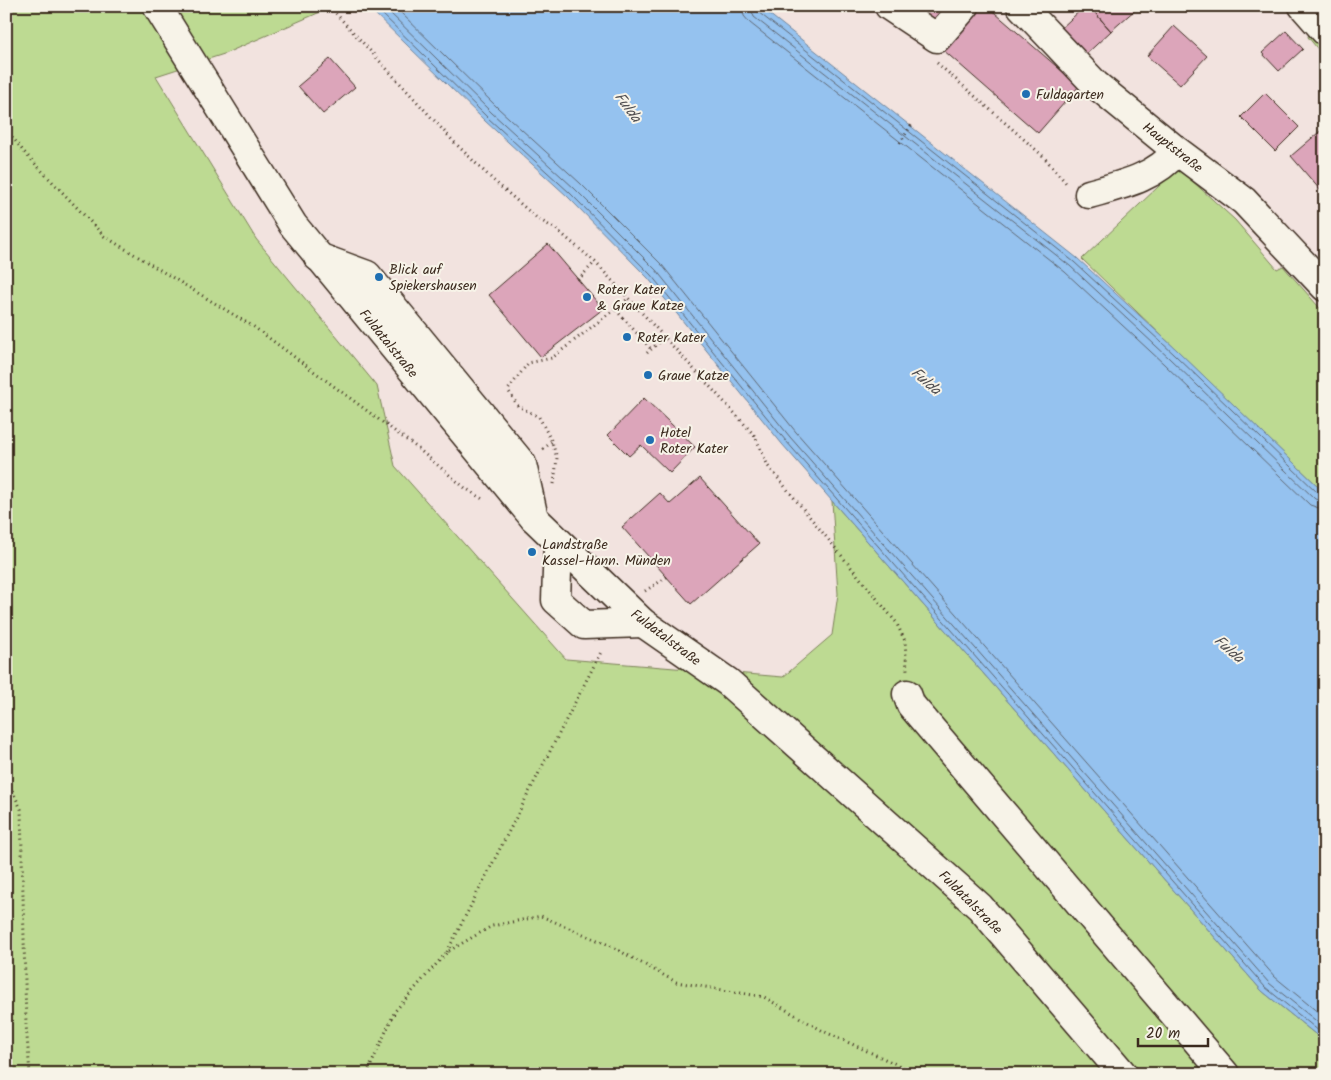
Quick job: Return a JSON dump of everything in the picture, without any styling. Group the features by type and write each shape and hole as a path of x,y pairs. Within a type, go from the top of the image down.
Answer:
{"main road":[{"name":"Fuldatalstraße","path":"157,6 293,224 318,257 534,518 643,623 728,682 980,907 1123,1074"},
{"path":"889,6 937,38 965,6"},
{"name":"Hauptstraße","path":"1021,6 1096,84 1177,151 1244,202 1325,287"},
{"path":"1303,7 1325,31"},
{"path":"1088,194 1135,180 1166,164 1177,151"},
{"path":"558,543 556,600 584,625 643,623"},
{"path":"907,694 911,705 1225,1074"}],"path":[{"path":"329,6 454,142 486,174 538,219 556,229 595,262 755,436 768,466 896,622 905,640 907,694"},
{"path":"936,62 1043,156 1075,194 1088,194"},
{"path":"900,143 912,124"},
{"path":"6,129 24,152 104,236 254,327 416,447 465,488 490,503"},
{"path":"578,280 595,262"},
{"path":"552,442 539,418 518,406 508,390 528,363 552,358 629,298"},
{"path":"616,310 652,349"},
{"path":"647,353 665,337"},
{"path":"649,589 667,577"},
{"path":"367,1074 395,1011 447,952 602,649 584,625"},
{"path":"6,777 21,808 26,1024 30,1074"},
{"path":"447,952 492,926 540,916 609,945 676,982 764,997 823,1031 918,1074"}],"green space":[{"path":"6,6 334,6 224,54 156,76 256,239 377,386 395,466 566,659 783,677 832,635 838,594 832,501 1262,991 1325,1042 1325,1074 6,1074"},
{"path":"1315,6 1325,6 1325,58 1308,37"},
{"path":"1178,168 1235,220 1277,269 1283,266 1325,314 1325,493 1082,259"}],"water":[{"name":"Fulda","path":"367,6 759,6 1077,258 1177,350 1325,493 1325,1042 1262,991 782,444 648,278 567,196 485,121"}],"building":[{"path":"915,6 950,6 934,23"},
{"path":"979,6 987,6 1079,86 1038,133 942,49"},
{"path":"1085,6 1089,6 1111,31 1081,59 1057,32"},
{"path":"1089,6 1136,6 1137,8 1111,31"},
{"path":"1174,26 1207,56 1180,85 1147,56"},
{"path":"1286,31 1303,49 1279,71 1262,53"},
{"path":"330,59 355,87 323,114 298,86"},
{"path":"1265,93 1299,127 1275,151 1241,117"},
{"path":"1325,127 1325,188 1321,191 1291,156"},
{"path":"548,244 603,309 541,357 489,295"},
{"name":"Hotel Roter Kater","path":"644,398 695,447 670,473 641,445 629,456 608,435"},
{"path":"700,478 759,544 691,604 622,527 660,493 670,504"}],"place":[{"name":"Fuldagarten","path":"1026,94"},
{"name":"Blick auf Spiekershausen","path":"379,277"},
{"name":"Roter Kater & Graue Katze","path":"587,297"},
{"name":"Roter Kater","path":"627,337"},
{"name":"Graue Katze","path":"648,375"},
{"name":"Hotel Roter Kater","path":"650,440"},
{"name":"Landstraße Kassel-Hann. Münden","path":"532,552"}]}
